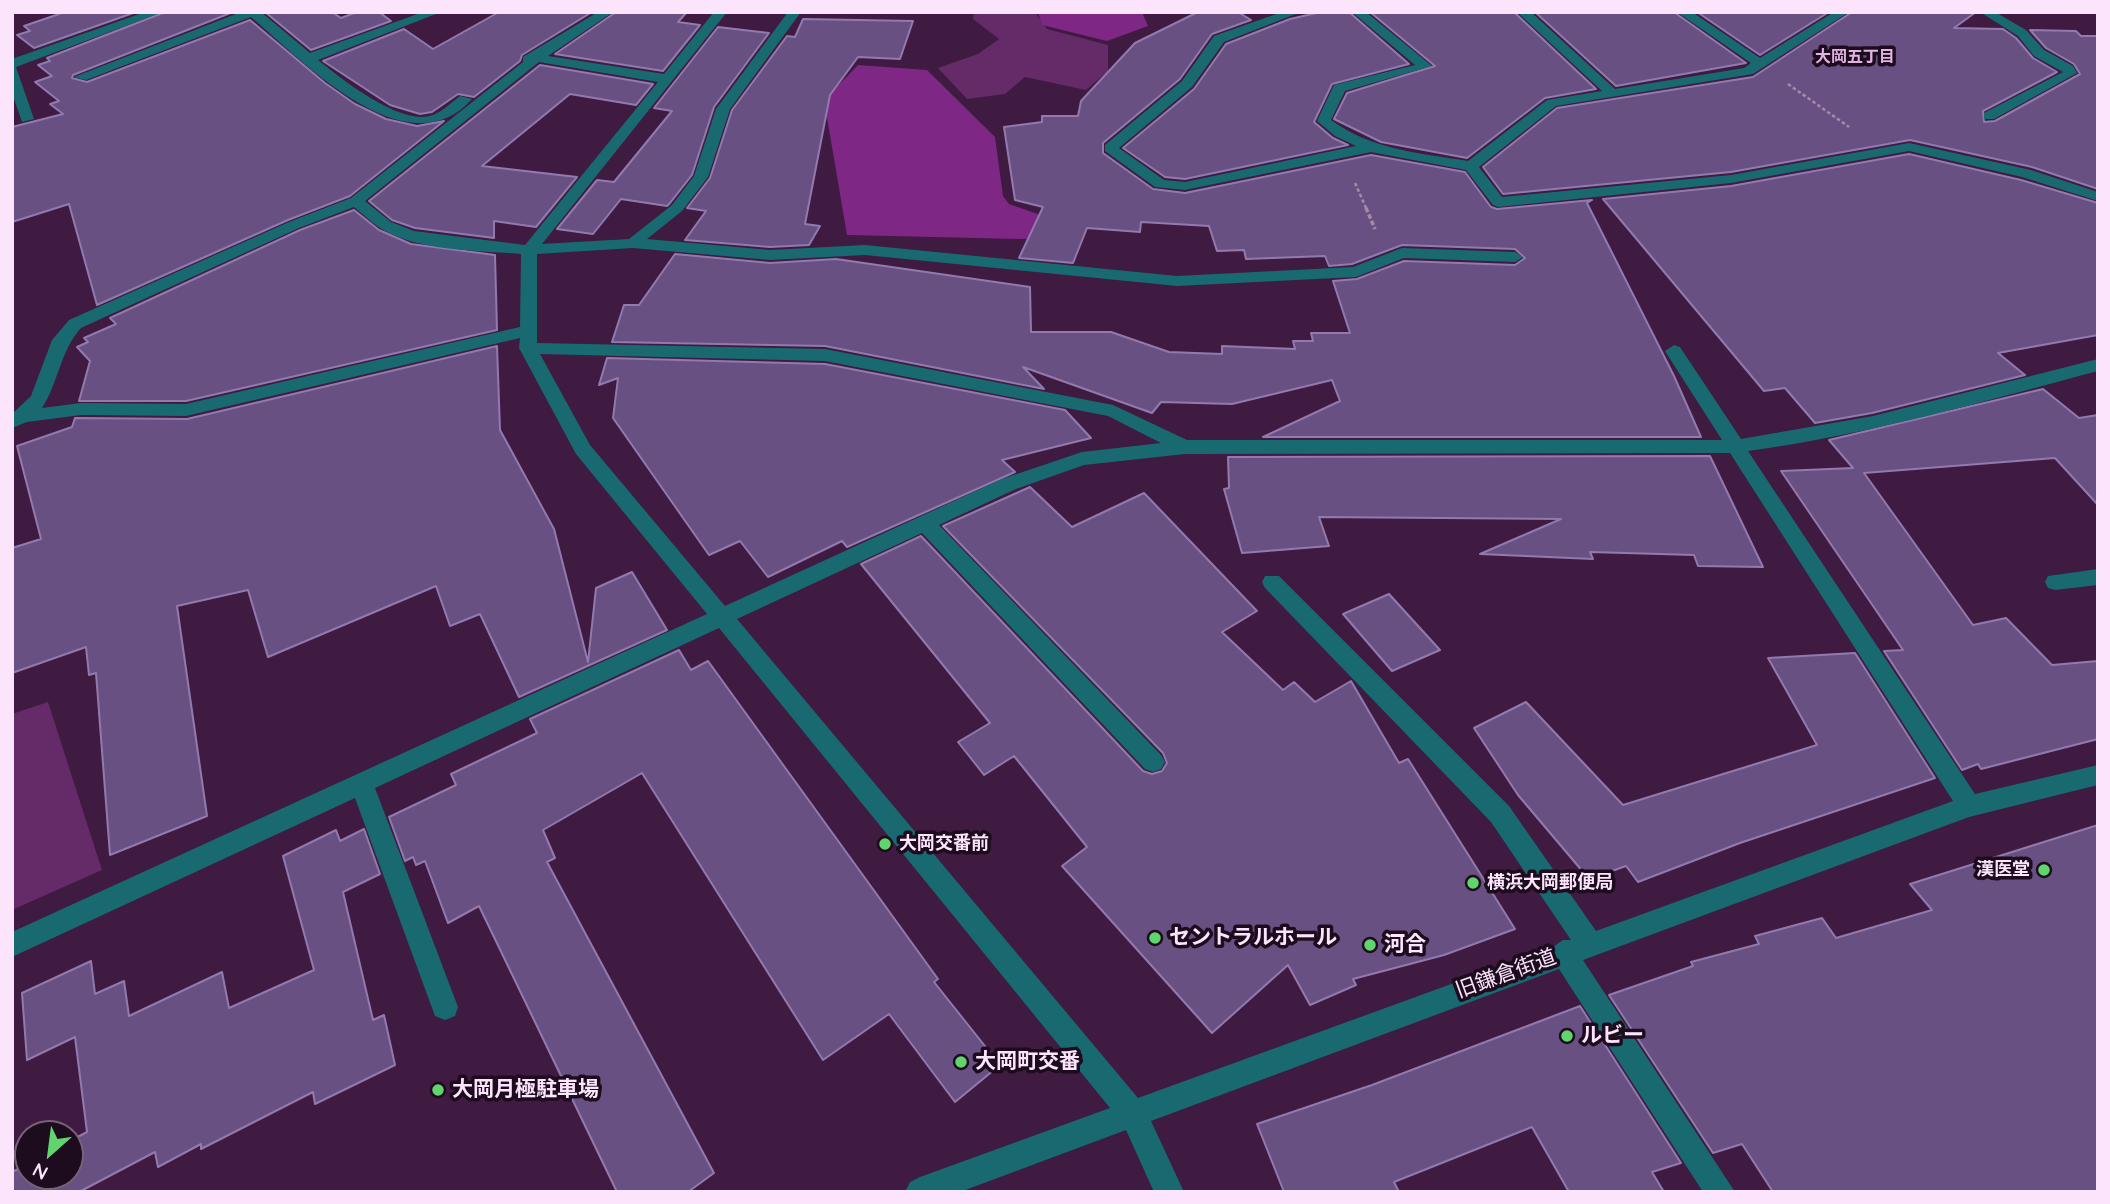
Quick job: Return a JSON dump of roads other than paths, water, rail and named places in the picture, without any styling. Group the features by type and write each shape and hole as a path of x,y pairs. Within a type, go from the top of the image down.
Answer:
{"street":[{"path":"12,64 157,12"},
{"path":"81,77 253,12 351,93 412,120 434,120 519,62 536,58 667,79"},
{"path":"310,58 435,12"},
{"path":"20,419 45,387 62,339 75,324 294,225 356,201 536,58 607,12"},
{"path":"722,12 529,250 528,339 583,449 1132,1112 1169,1192"},
{"path":"633,243 677,208 701,177 723,109 795,12"},
{"path":"1295,12 1219,39 1187,84 1110,148 1160,184 1185,186 1369,148"},
{"path":"1358,12 1425,66 1339,88 1324,121 1339,133 1369,148 1471,166 1498,202 1731,179 1909,147 2026,173 2098,197"},
{"path":"1523,12 1611,92"},
{"path":"1683,12 1759,63"},
{"path":"1471,166 1552,103 1748,71 1843,12"},
{"path":"1986,12 2022,33 2039,53 2068,69 2070,73 1989,116"},
{"path":"12,70 27,119"},
{"path":"356,201 386,225 410,235 529,250 633,243 770,255 865,250 1124,278 1177,281 1356,272 1402,253 1514,257"},
{"path":"20,419 81,409 186,410 528,339 825,355 1113,411 1185,447"},
{"path":"1674,351 1969,806"},
{"path":"12,945 1009,484 1082,459 1185,447 1736,446 1793,439 1973,398 2098,365"},
{"path":"925,523 1153,762"},
{"path":"2055,582 2098,577"},
{"path":"1272,582 1500,814 1576,949 1720,1192"},
{"name":"旧鎌倉街道","path":"920,1192 1969,806 2098,775"},
{"path":"362,785 445,1007"}],"place":[{"name":"大岡交番前","path":"885,844"},
{"name":"漢医堂","path":"2044,870"},
{"name":"横浜大岡郵便局","path":"1473,883"},
{"name":"セントラルホール","path":"1155,938"},
{"name":"河合","path":"1370,945"},
{"name":"ルビー","path":"1567,1036"},
{"name":"大岡町交番","path":"961,1062"},
{"name":"大岡月極駐車場","path":"438,1090"}],"district":[{"name":"大岡五丁目","path":"1855,57"}]}
